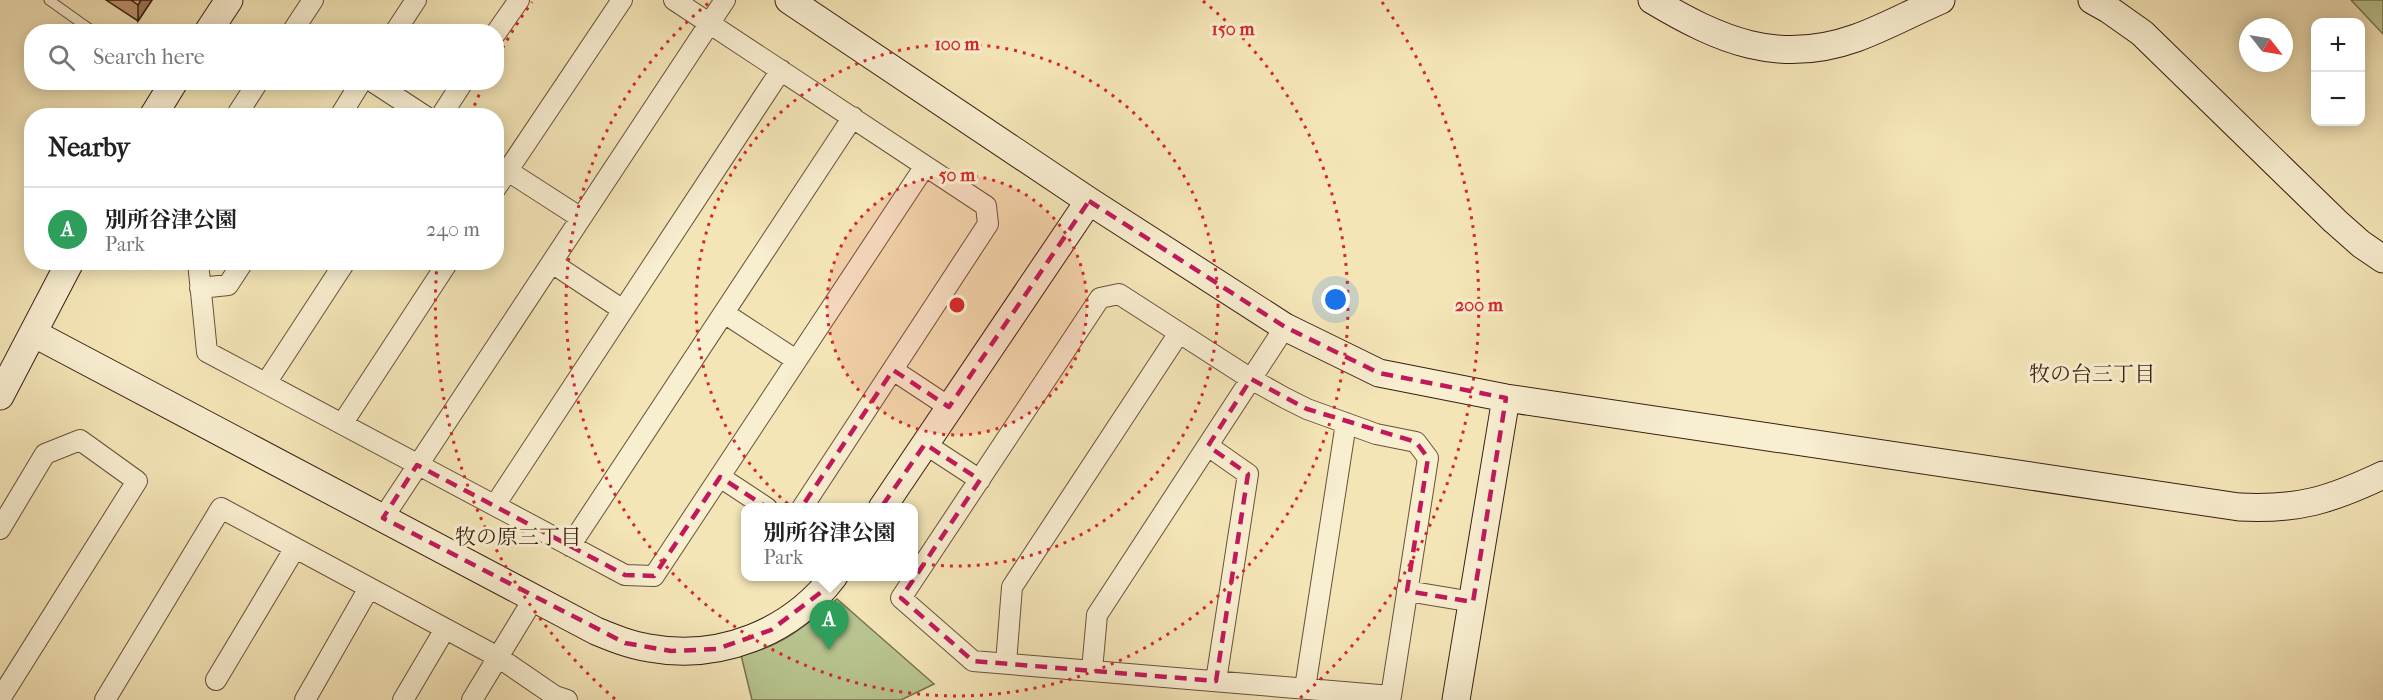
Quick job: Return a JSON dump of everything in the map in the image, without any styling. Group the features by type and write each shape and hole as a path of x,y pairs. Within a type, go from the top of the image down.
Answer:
{"street":[{"path":"213,24 229,0"},
{"path":"297,24 313,0"},
{"path":"400,24 416,0"},
{"path":"502,24 519,0"},
{"path":"504,177 621,0"},
{"path":"674,0 986,206 988,224 805,503"},
{"path":"383,518 725,0"},
{"path":"789,0 1089,201 1285,327 1379,373 1506,398 2239,507 2266,508 2327,500 2383,475"},
{"path":"1652,0 1712,33 1740,44 1793,50 1856,38 1941,0"},
{"path":"2092,0 2142,33 2334,221 2383,259"},
{"path":"495,505 781,70"},
{"path":"158,108 168,90"},
{"path":"241,108 253,90"},
{"path":"345,108 357,90"},
{"path":"385,90 413,108"},
{"path":"446,108 459,90"},
{"path":"570,546 853,117"},
{"path":"199,270 207,352 625,574 654,576 925,166"},
{"path":"508,171 581,218"},
{"path":"885,503 1089,201"},
{"path":"552,263 623,310"},
{"path":"0,396 66,270"},
{"path":"200,288 228,285 238,270"},
{"path":"266,383 340,270"},
{"path":"342,424 443,270"},
{"path":"912,581 901,598 973,661 1391,696 1428,458 1416,442 1377,434 1307,409 1251,379 1119,294 1100,298 918,573"},
{"path":"724,313 796,360"},
{"path":"1092,670 1096,615 1285,327"},
{"path":"33,333 596,631 625,643 671,651 693,651 741,643 771,630 799,612 824,590 830,581"},
{"path":"1006,663 1012,587 1179,333"},
{"path":"892,370 949,407"},
{"path":"1456,700 1506,398"},
{"path":"1305,688 1346,423"},
{"path":"0,529 45,454 80,440 137,481 0,699"},
{"path":"925,444 980,480"},
{"path":"1208,446 1248,474 1216,681"},
{"path":"720,477 761,503"},
{"path":"105,700 221,508 498,657 544,695 567,700"},
{"path":"216,680 295,548"},
{"path":"305,700 369,588"},
{"path":"1407,591 1473,602"},
{"path":"472,700 534,598"},
{"path":"404,700 445,629"}],"lane":[{"path":"50,0 83,24"}],"highlighted area":[{"path":"1089,201 1285,327 1379,373 1506,398 1473,602 1407,591 1428,458 1416,442 1307,409 1251,379 1208,446 1248,474 1216,681 973,661 901,598 980,480 925,444 824,590 771,630 717,649 671,651 625,643 383,518 417,465 625,575 654,576 720,477 791,523 893,370 949,407"}],"green space":[{"path":"2351,0 2383,0 2383,34"},
{"path":"837,599 934,684 901,700 752,700 741,655 768,647 793,634"}],"building":[{"path":"131,0 141,0 138,5"}],"place":[{"name":"別所谷津公園","path":"829,650"}],"district":[{"name":"牧の台三丁目","path":"2092,374"},
{"name":"牧の原三丁目","path":"518,537"}]}
